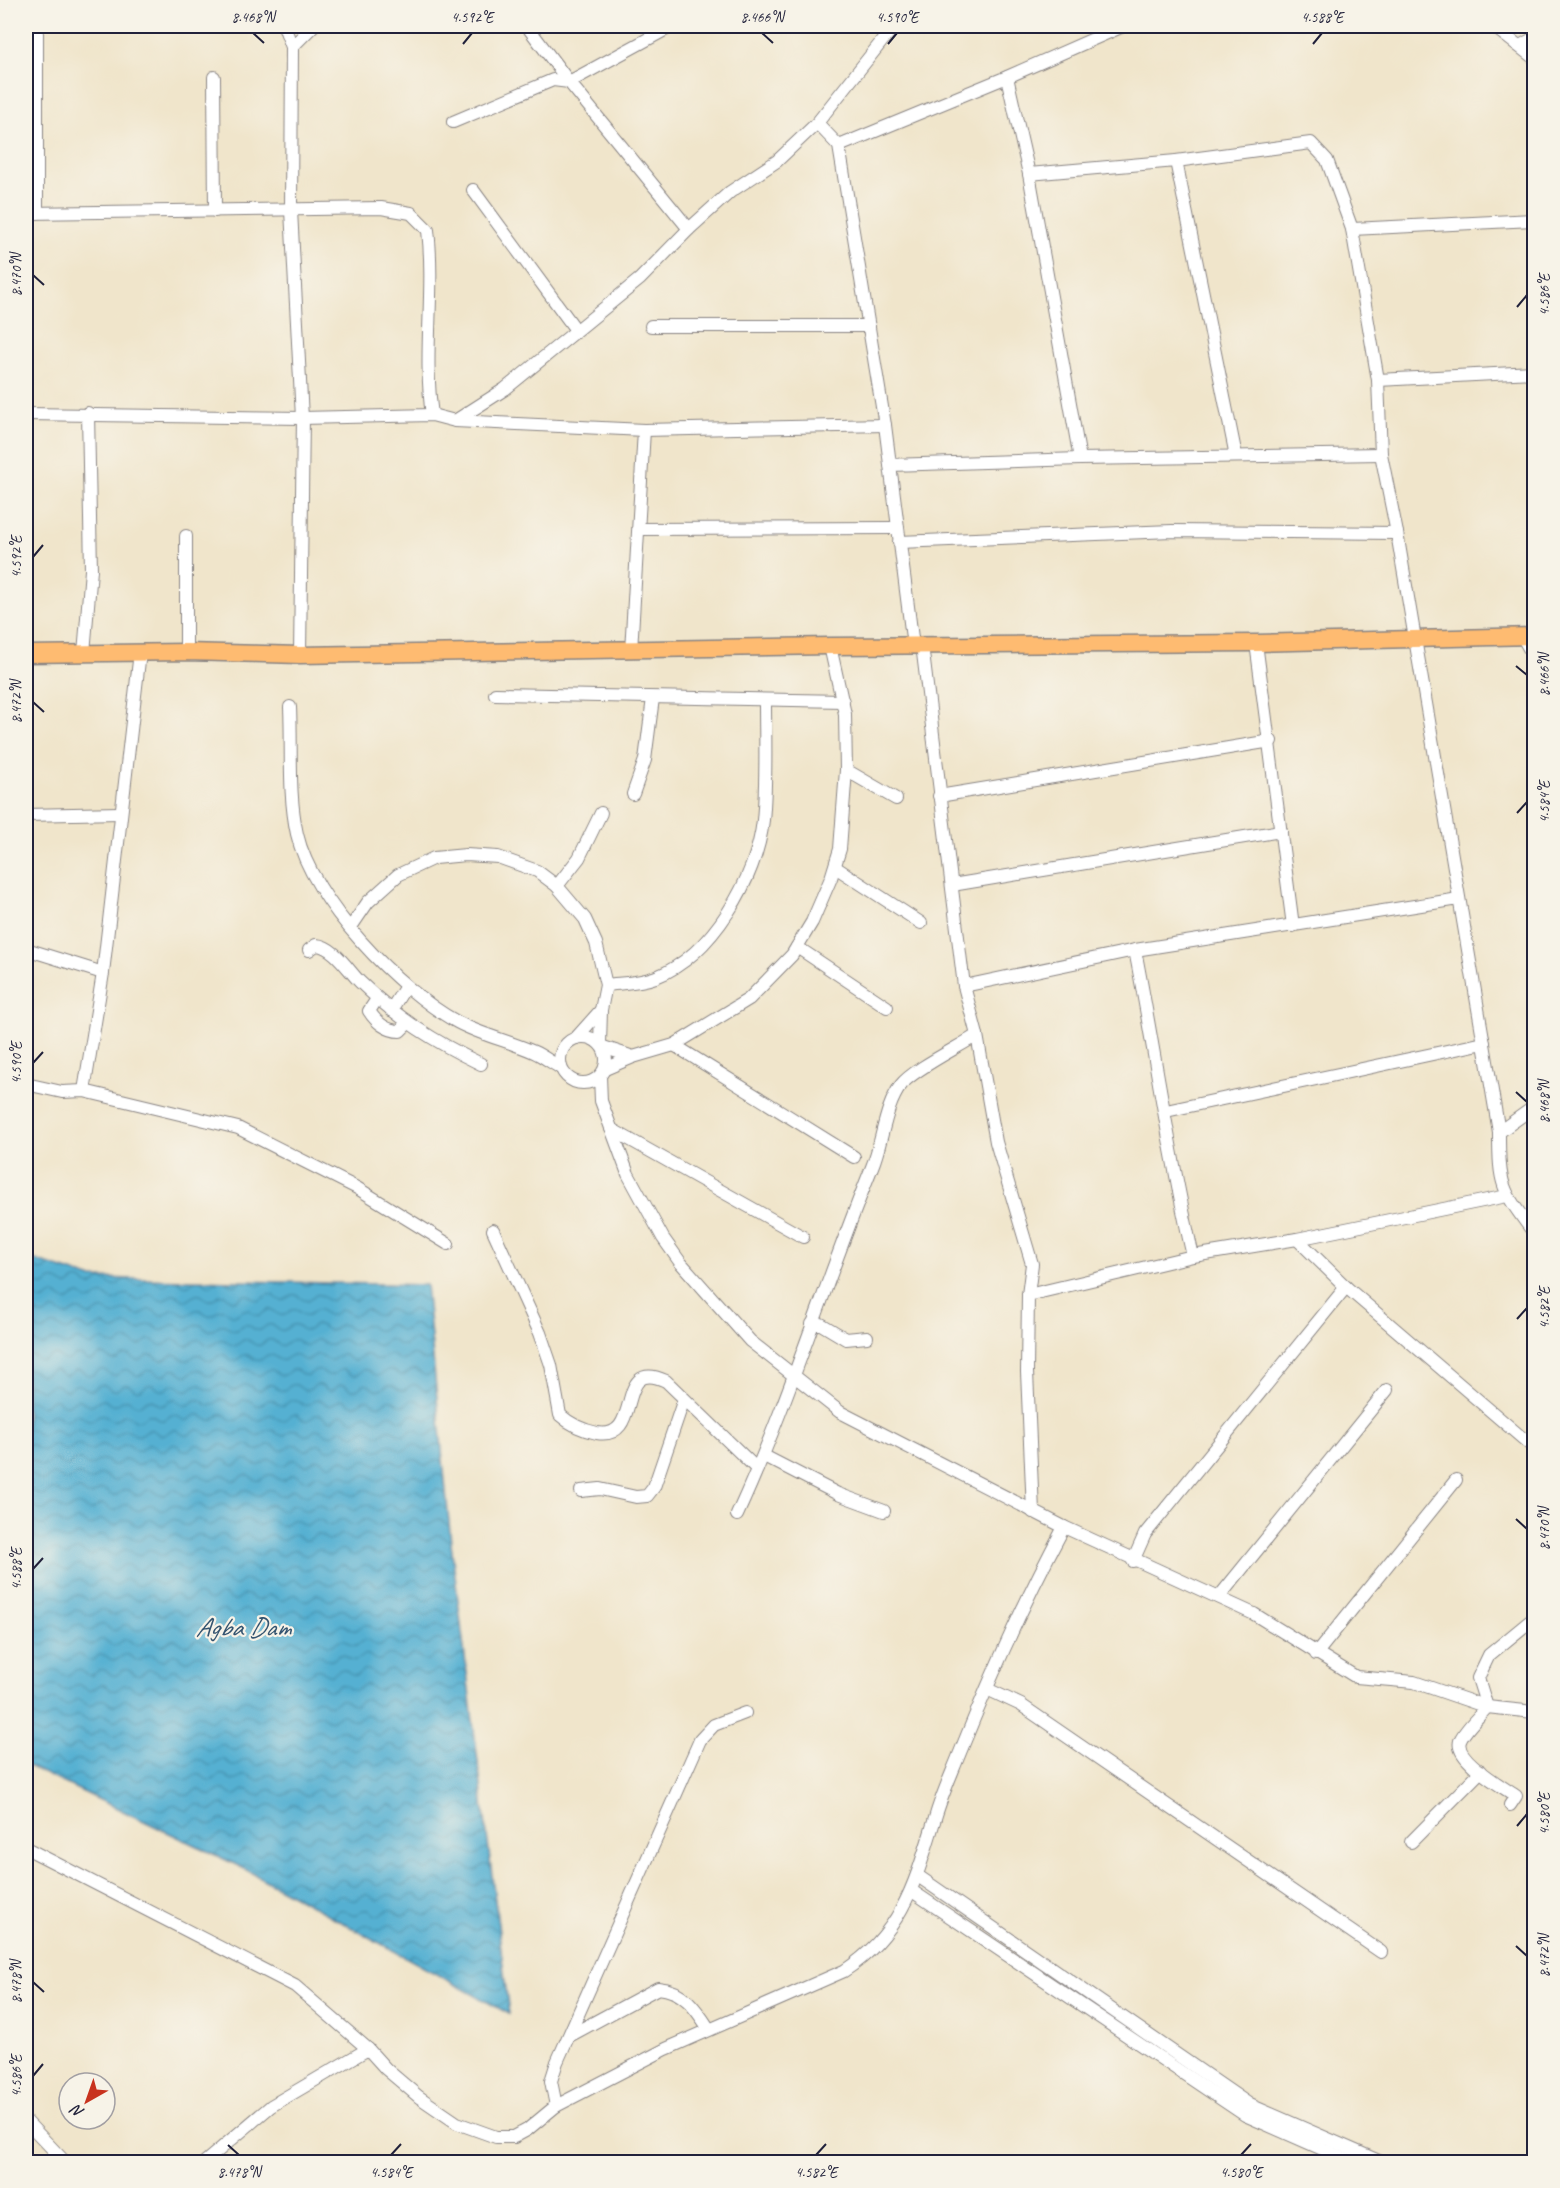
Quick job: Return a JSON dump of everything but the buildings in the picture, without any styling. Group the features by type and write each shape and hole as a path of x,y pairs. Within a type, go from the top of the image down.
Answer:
{"main road":[{"path":"26,654 186,652 300,655 830,646 1256,643 1528,636"}],"street":[{"path":"37,26 31,213 381,208 411,213 429,230 428,389 432,415"},
{"path":"284,26 292,47 291,210 302,418 300,655"},
{"path":"292,47 313,26"},
{"path":"527,26 568,82 689,229"},
{"path":"453,122 553,80 568,82 672,26"},
{"path":"455,421 504,388 640,279 689,229 730,192 777,161 817,123 894,26"},
{"path":"839,146 1007,77 1123,26"},
{"path":"1492,26 1534,58"},
{"path":"1520,46 1534,38"},
{"path":"214,77 215,211"},
{"path":"1007,77 1029,174 1080,459"},
{"path":"817,123 839,146 885,425 899,542 918,646 964,986 977,1035 996,1142 1032,1264 1028,1295 1033,1512"},
{"path":"1029,174 1176,161 1311,143 1327,160 1353,229 1378,380 1381,454 1397,533 1499,1132 1499,1173 1506,1196 1534,1233"},
{"path":"1176,161 1236,456"},
{"path":"473,190 576,330"},
{"path":"1353,229 1534,220"},
{"path":"651,326 869,326"},
{"path":"1378,380 1534,372"},
{"path":"26,414 88,413 302,418 432,415 455,421 644,430 885,425"},
{"path":"84,653 91,570 88,413"},
{"path":"631,651 644,430"},
{"path":"890,465 1381,454"},
{"path":"639,529 897,528"},
{"path":"899,542 1172,531 1397,533"},
{"path":"186,536 186,652"},
{"path":"1528,636 1534,657"},
{"path":"1256,643 1271,741 1293,926"},
{"path":"583,1083 633,1057 674,1046 749,999 797,947 812,922 840,849 846,770 843,701 830,646"},
{"path":"84,1091 103,973 140,652"},
{"path":"495,694 843,701"},
{"path":"633,794 645,760 653,698"},
{"path":"606,985 658,976 695,952 720,925 745,880 758,849 763,820 765,700"},
{"path":"290,707 297,835 318,882 371,955 406,986 457,1022 512,1046 534,1052 561,1068 568,1077 583,1083 601,1101"},
{"path":"939,796 1271,741"},
{"path":"846,770 896,799"},
{"path":"26,815 120,813"},
{"path":"557,886 579,858 601,813"},
{"path":"952,885 1281,831"},
{"path":"351,927 368,902 398,875 434,858 466,855 498,857 537,871 557,886 585,919 596,943 606,985 601,1010 602,1046 607,1058 603,1073 601,1101 628,1174 663,1238 680,1262 750,1341 840,1412 1133,1561 1254,1614 1316,1654 1359,1678 1414,1682 1487,1707 1534,1712"},
{"path":"835,867 921,923"},
{"path":"964,986 1135,950 1459,899"},
{"path":"309,950 316,945 329,949 377,999 407,1024 431,1040 482,1064"},
{"path":"797,947 887,1007"},
{"path":"26,950 103,973"},
{"path":"1135,950 1166,1111 1174,1177 1193,1256"},
{"path":"391,1010 406,986"},
{"path":"377,999 369,1011 376,1020 395,1031 400,1031 407,1024"},
{"path":"534,1052 564,1047 576,1038 601,1010"},
{"path":"737,1515 764,1455 792,1376 879,1152 897,1092 905,1080 977,1035"},
{"path":"576,1038 586,1037 602,1046 633,1057"},
{"path":"1166,1111 1484,1043"},
{"path":"674,1046 854,1157"},
{"path":"561,1068 560,1057 564,1047"},
{"path":"26,1084 62,1092 84,1091 238,1128 357,1188 448,1244"},
{"path":"1499,1132 1534,1107"},
{"path":"611,1130 804,1237"},
{"path":"1028,1295 1193,1256 1298,1239 1506,1196"},
{"path":"493,1230 514,1272 552,1365 560,1415 578,1428 609,1434 616,1432 622,1424 638,1380 645,1375 653,1374 666,1381 757,1469"},
{"path":"1298,1239 1346,1287 1534,1448"},
{"path":"1133,1561 1145,1534 1346,1287"},
{"path":"812,1324 821,1324 846,1339 867,1337"},
{"path":"1219,1597 1387,1390"},
{"path":"581,1491 600,1489 636,1497 647,1496 654,1487 684,1399"},
{"path":"764,1455 838,1494 884,1511"},
{"path":"1316,1654 1456,1480"},
{"path":"26,1848 277,1975 295,1986 419,2097 457,2123 496,2137 514,2137 527,2130 555,2106 709,2029 844,1971 865,1957 894,1924 912,1891 936,1812 987,1689 1064,1527"},
{"path":"1487,1707 1478,1678 1489,1655 1534,1618"},
{"path":"987,1689 1021,1705 1382,1952"},
{"path":"1487,1707 1460,1741 1459,1750 1480,1772 1516,1796 1510,1805"},
{"path":"555,2106 551,2081 700,1740 714,1725 745,1713"},
{"path":"1412,1842 1480,1772"},
{"path":"918,1876 1250,2104 1381,2163"},
{"path":"912,1891 1245,2115 1353,2163"},
{"path":"571,2035 658,1988 671,1989 684,1997 695,2007 709,2029"},
{"path":"205,2163 271,2106 368,2049"},
{"path":"26,2121 65,2163"}],"water":[{"name":"Agba Dam","path":"26,1257 90,1278 426,1285 451,1543 509,2014 243,1868 26,1765"}]}
